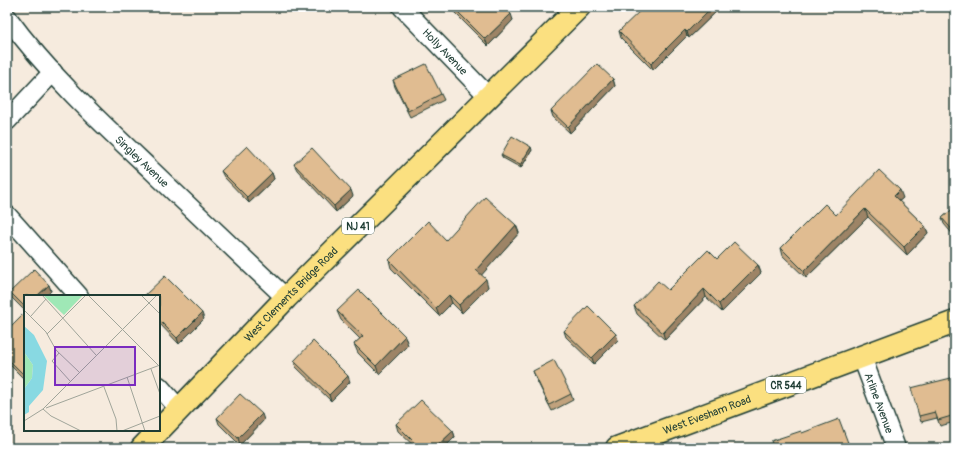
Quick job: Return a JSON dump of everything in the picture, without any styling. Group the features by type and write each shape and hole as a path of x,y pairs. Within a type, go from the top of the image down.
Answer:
{"main road":[{"name":"West Clements Bridge Road","path":"160,429 286,298 579,7"},
{"name":"West Evesham Road","path":"617,448 955,322"},
{"name":"West Clements Bridge Road","path":"142,448 158,431"}],"street":[{"name":"Holly Avenue","path":"402,7 488,96"},
{"name":"Singley Avenue","path":"7,18 19,34 53,72 110,132 286,298"},
{"path":"7,121 53,72"},
{"path":"7,216 78,295"},
{"name":"Arline Avenue","path":"862,357 896,448"},
{"path":"160,387 179,409"}],"building":[{"path":"453,7 504,7 511,14 485,39"},
{"path":"644,7 712,7 687,32 685,30 651,64 619,31"},
{"path":"426,64 441,94 408,111 393,80"},
{"path":"597,64 613,79 568,127 551,111"},
{"path":"512,136 531,147 520,165 501,155"},
{"path":"247,146 272,173 247,197 221,171"},
{"path":"312,148 351,190 334,206 294,164"},
{"path":"879,170 900,190 894,196 925,226 904,247 865,209 804,271 781,248 825,204 836,215"},
{"path":"485,197 516,225 476,270 486,279 459,305 449,295 436,308 389,260 428,221 446,240"},
{"path":"955,207 955,233 942,218"},
{"path":"734,242 758,265 719,304 704,289 663,333 634,306 658,281 668,290 708,250 717,259"},
{"path":"34,269 49,285 38,295 24,295 24,306 10,292"},
{"path":"165,276 202,313 177,338 160,321 160,295 145,295"},
{"path":"359,290 405,336 376,366 354,344 363,336 337,311"},
{"path":"588,306 616,334 592,358 564,331"},
{"path":"22,315 24,316 24,375 7,358 7,330"},
{"path":"313,341 348,376 329,395 294,361"},
{"path":"554,360 571,394 549,405 533,371"},
{"path":"955,377 955,415 938,420 935,412 919,416 911,388"},
{"path":"240,394 262,414 238,438 217,418"},
{"path":"421,400 453,431 435,448 420,448 396,424"},
{"path":"839,419 850,448 757,448 772,443 771,441 801,431 802,433"}]}
